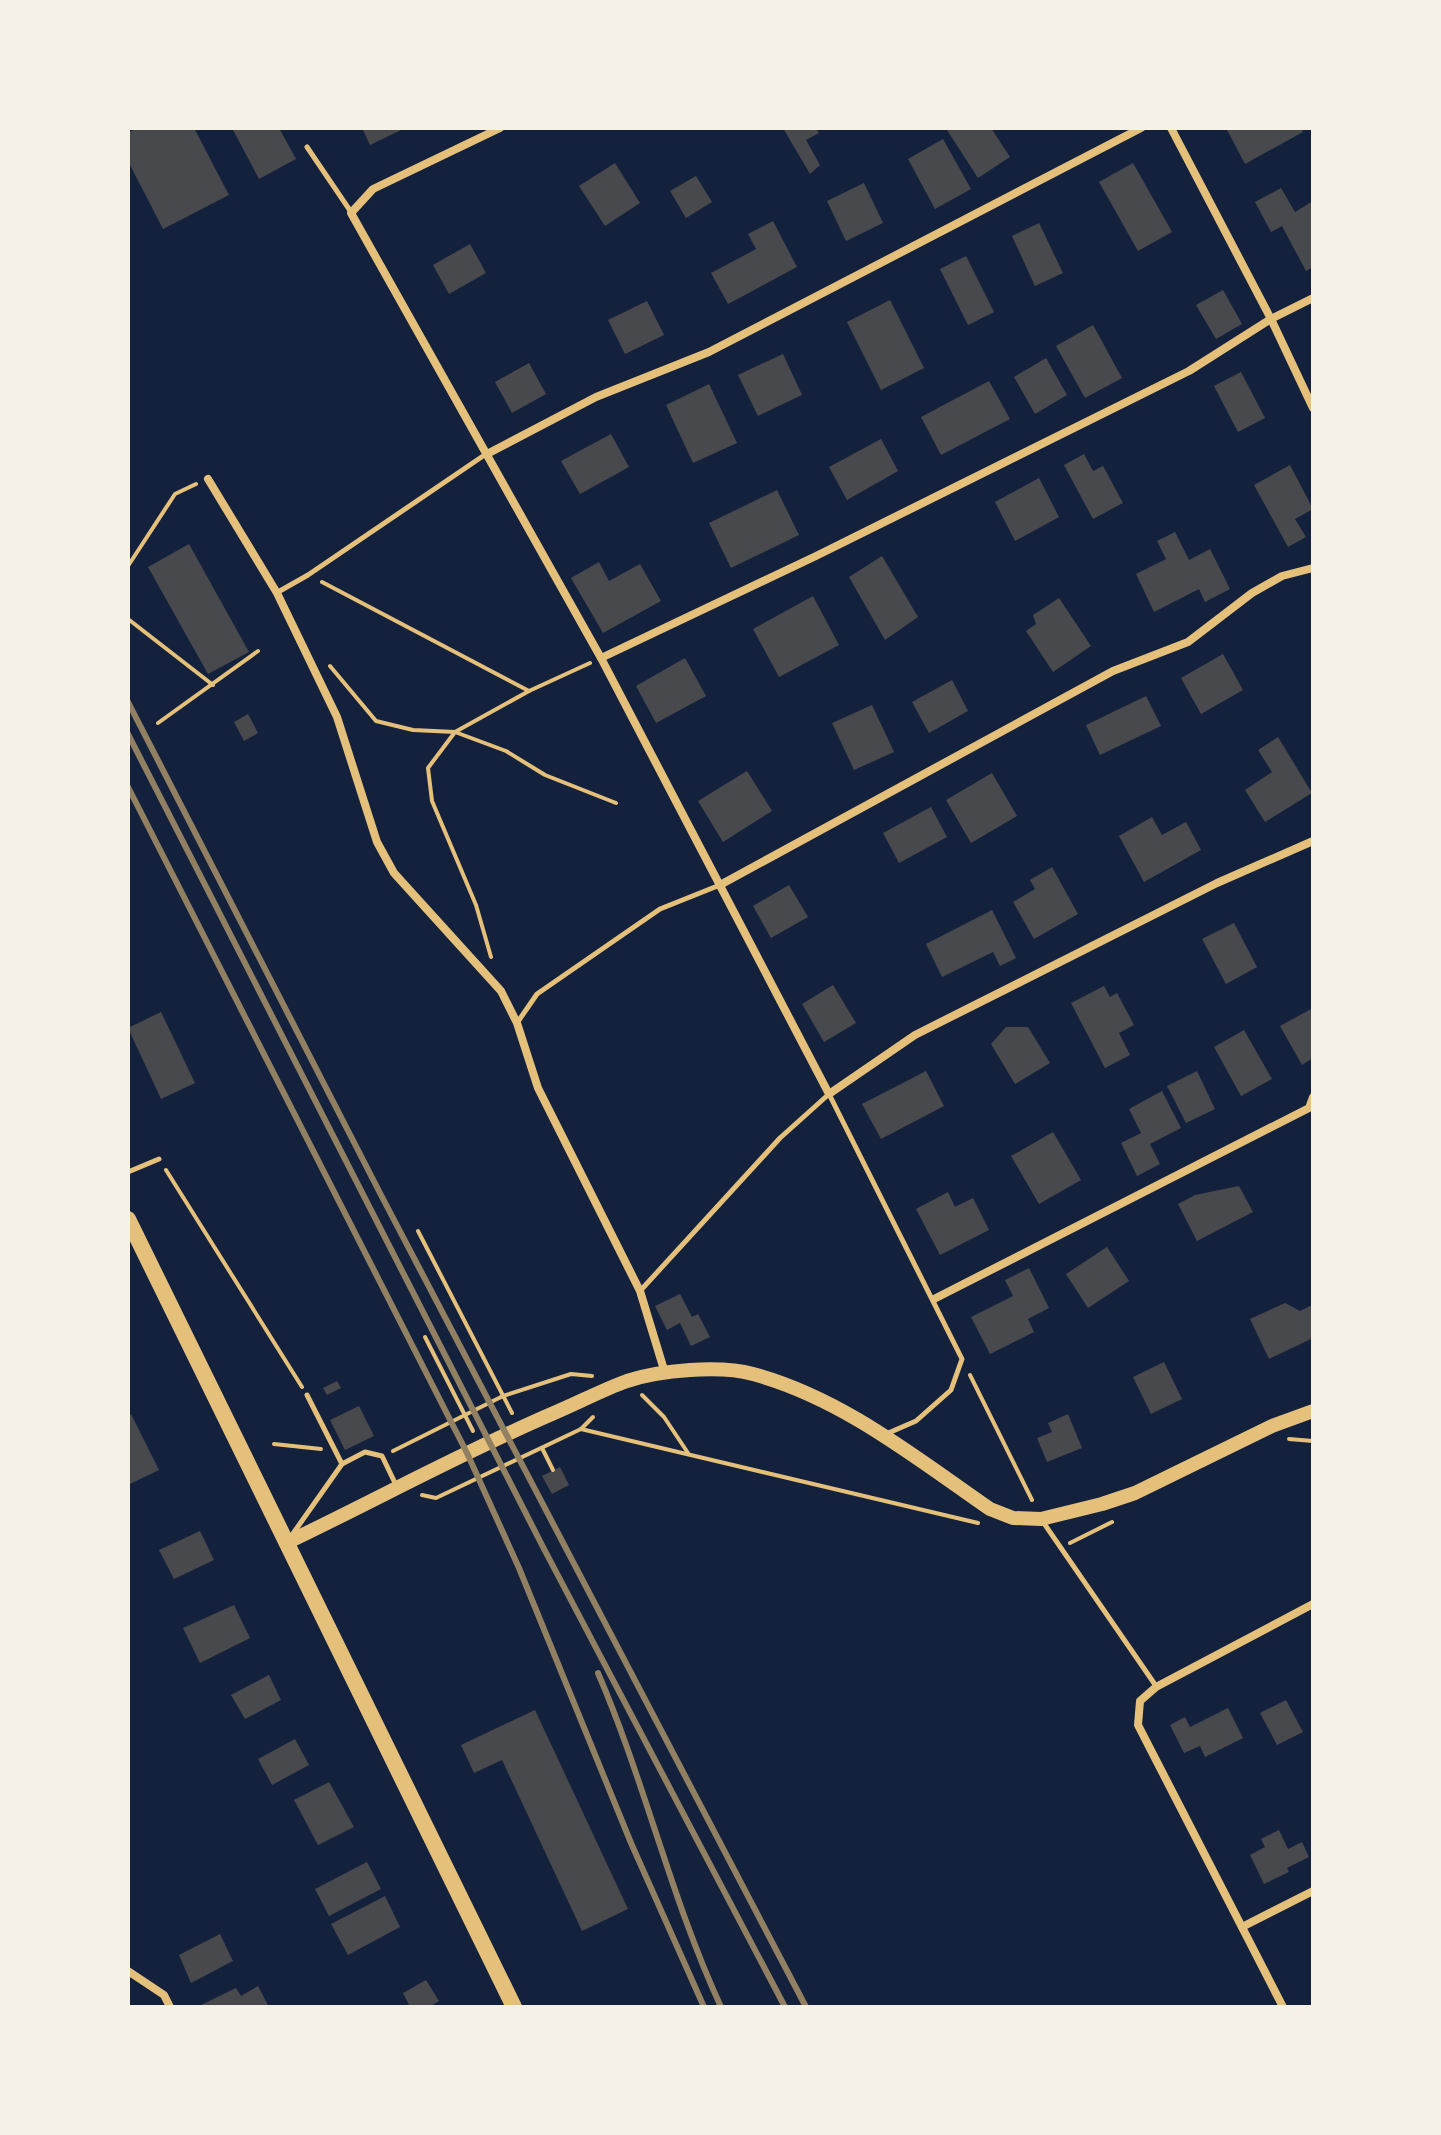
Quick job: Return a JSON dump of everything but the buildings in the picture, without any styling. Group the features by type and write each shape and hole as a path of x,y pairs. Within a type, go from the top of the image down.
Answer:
{"main road":[{"path":"128,1219 514,2007"}],"street":[{"path":"500,128 373,189 351,213 601,658 829,1094 915,1035 1217,883 1313,841"},
{"path":"487,454 596,397 709,352 1141,128"},
{"path":"1171,128 1271,319 1313,408"},
{"path":"601,658 816,556 1189,371 1271,319 1313,298"},
{"path":"208,479 277,593 337,717 377,842 394,873 501,991 517,1023 538,1088 640,1291 665,1373"},
{"path":"720,885 1113,671 1188,642 1252,593 1282,576 1313,568"},
{"path":"934,1299 1309,1108 1313,1097"},
{"path":"286,1543 480,1446 628,1381 665,1373 716,1370 750,1373 788,1385 843,1411 990,1509 1013,1518 1041,1519 1135,1493 1272,1426 1313,1411"},
{"path":"1283,2007 1138,1725 1140,1701 1156,1687 1313,1604"},
{"path":"1242,1927 1313,1891"},
{"path":"128,1971 164,1995 170,2007"}],"lane":[{"path":"307,147 351,213"},
{"path":"277,593 487,454"},
{"path":"517,1023 537,994 660,909 720,885"},
{"path":"640,1291 780,1138 829,1094 962,1359 951,1390 916,1421 883,1436"},
{"path":"128,1172 159,1159"},
{"path":"307,1395 342,1464"},
{"path":"286,1543 342,1464 365,1452 382,1456 398,1489"},
{"path":"1041,1519 1156,1687"}],"path":[{"path":"128,566 175,494 208,479"},
{"path":"308,575 529,691"},
{"path":"128,619 213,685"},
{"path":"158,723 258,651"},
{"path":"501,991 476,905 432,801 428,768 455,732 529,691 601,658"},
{"path":"328,664 376,721 413,730 455,732 506,751 545,775 616,803"},
{"path":"159,1159 307,1395"},
{"path":"418,1231 503,1396"},
{"path":"425,1337 465,1414"},
{"path":"962,1359 1041,1519"},
{"path":"382,1456 503,1396 571,1374 628,1381 664,1417 688,1453"},
{"path":"398,1489 436,1498 581,1429 992,1527"},
{"path":"1303,1440 1313,1446"},
{"path":"274,1444 335,1450"},
{"path":"542,1448 553,1470"}],"railway":[{"path":"128,702 381,1195 806,2007"},
{"path":"128,734 543,1547 785,2007"},
{"path":"128,787 467,1453 519,1568 631,1843 704,2007"},
{"path":"598,1673 630,1756 687,1925 721,2007"}]}
